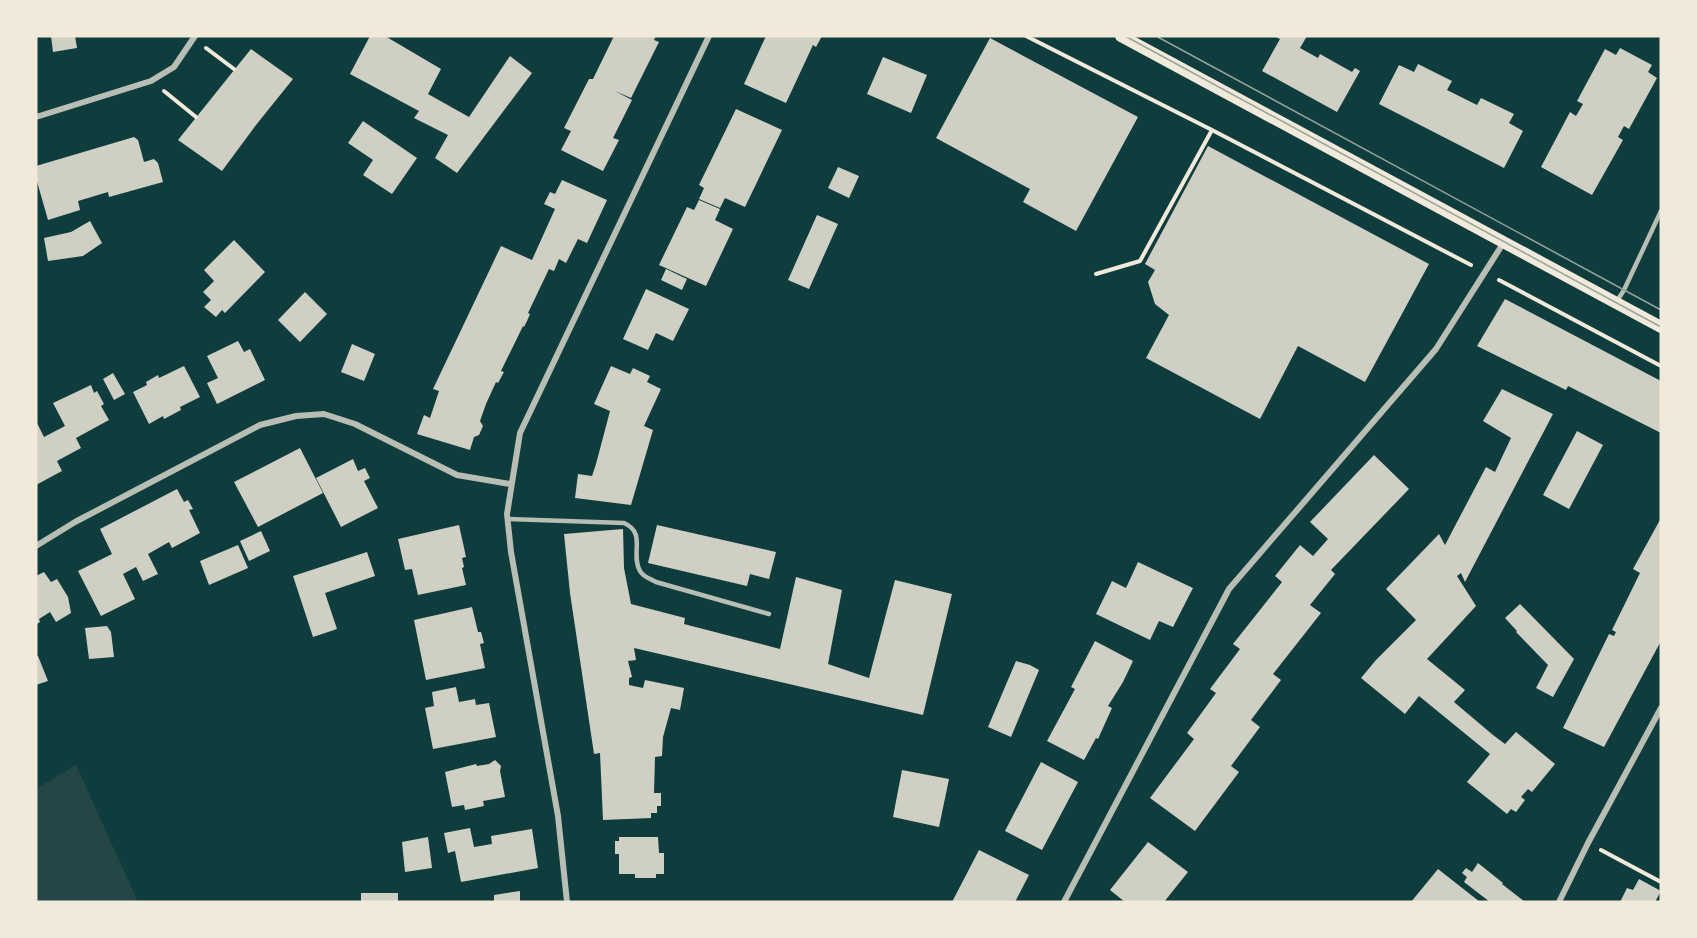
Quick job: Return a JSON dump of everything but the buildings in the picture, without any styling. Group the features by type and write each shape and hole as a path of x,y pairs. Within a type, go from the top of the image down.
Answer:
{"main road":[{"path":"1121,36 1661,327"}],"street":[{"path":"567,902 558,816 513,564 508,519 510,484 520,433 709,36"},
{"path":"36,117 152,81 174,67 195,37"},
{"path":"1064,902 1229,589 1436,349 1504,241"},
{"path":"36,546 75,522 260,425 296,416 324,414 355,424 457,475 510,484"},
{"path":"1558,902 1661,708"}],"lane":[{"path":"1616,303 1661,211"},
{"path":"508,519 624,523 636,532 639,570 644,576 656,582 769,614"}],"path":[{"path":"1026,36 1212,130 1661,366"},
{"path":"195,37 234,69"},
{"path":"152,81 196,117"},
{"path":"1096,274 1140,261 1212,130"},
{"path":"1588,843 1661,882"}],"shaded area":[{"path":"76,765 138,902 36,902 36,789"}],"tram line":[{"path":"1125,36 1661,327"},
{"path":"1156,36 1661,310"}]}
